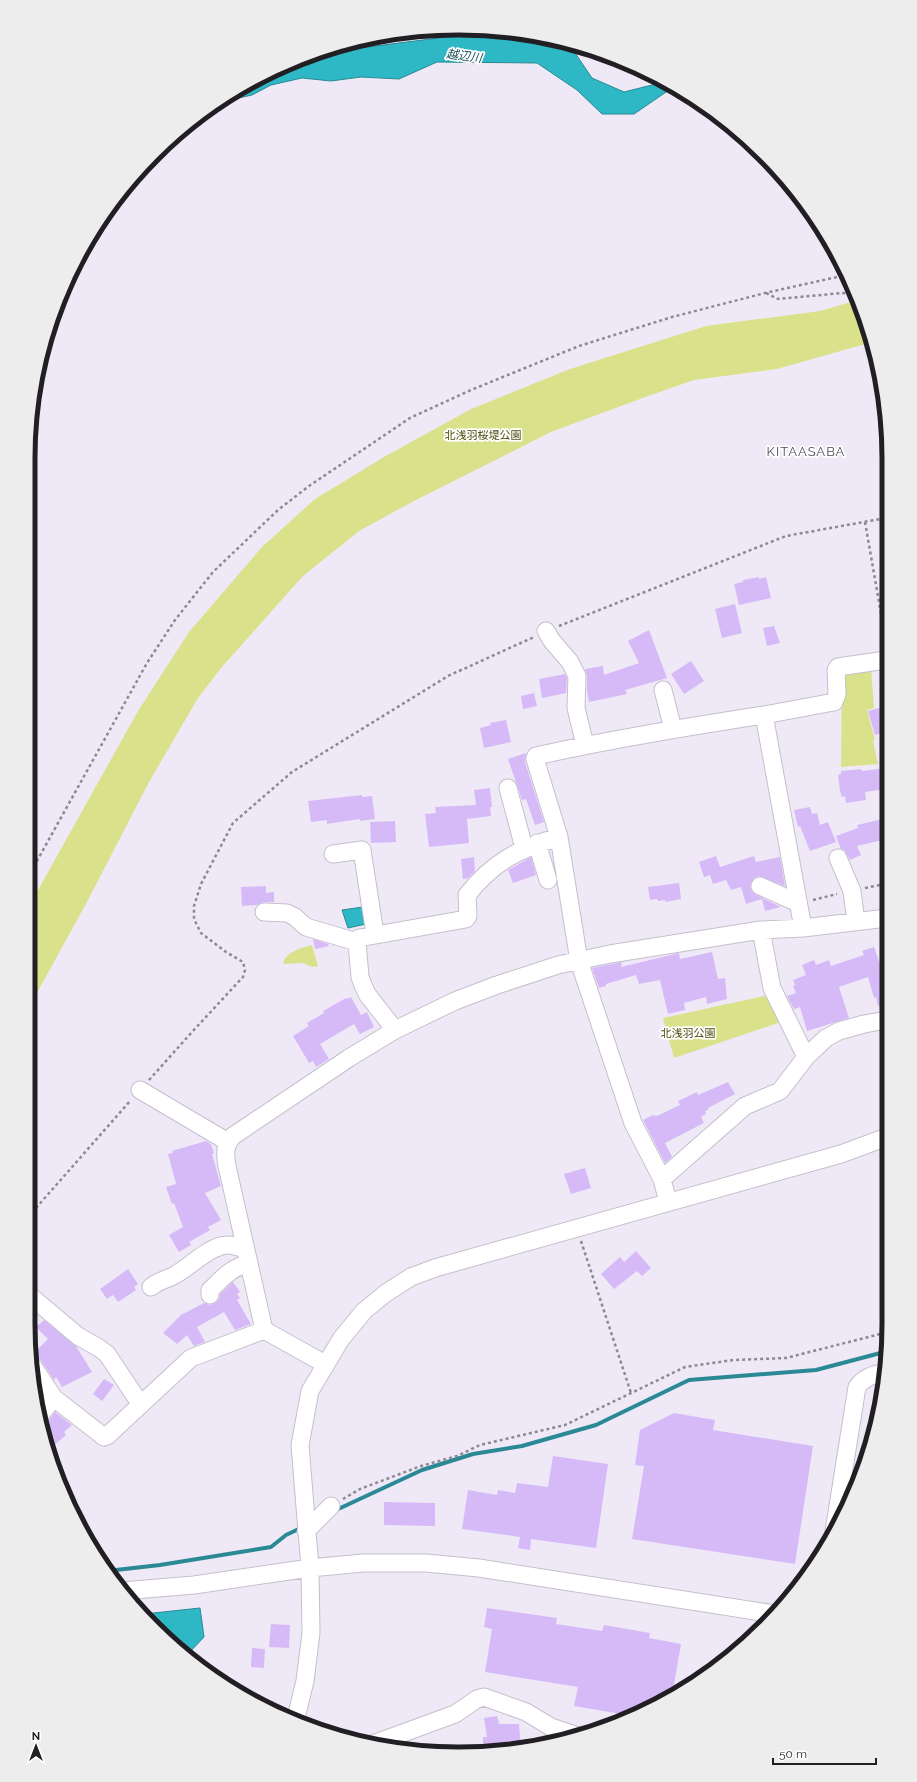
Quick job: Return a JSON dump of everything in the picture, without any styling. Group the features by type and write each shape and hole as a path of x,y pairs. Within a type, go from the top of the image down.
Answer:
{"street":[{"path":"546,631 552,641 570,662 577,676 576,708 585,746"},
{"path":"668,1202 662,1179 633,1123 580,961 559,837 535,759 536,756 673,729 764,715 834,702 837,694 836,670 838,667 882,661"},
{"path":"663,690 673,729"},
{"path":"764,715 803,928"},
{"path":"508,788 530,845 548,880"},
{"path":"395,1030 367,994 363,985 360,977 357,942 359,938 466,919 468,916 468,895 493,868 530,845 559,837"},
{"path":"333,854 362,850 376,934"},
{"path":"838,858 852,891 856,922"},
{"path":"760,886 798,903"},
{"path":"264,912 287,913 295,917 306,927 357,942"},
{"path":"325,1364 264,1330 225,1152 228,1142 245,1126 349,1058 395,1030 462,998 558,965 610,954 761,930 803,928 882,919"},
{"path":"761,930 772,988 806,1058"},
{"path":"662,1179 745,1106 780,1091 806,1058 826,1038 839,1031 882,1021"},
{"path":"140,1090 228,1142"},
{"path":"297,1715 305,1681 311,1633 310,1568 300,1445 310,1391 341,1339 364,1311 386,1293 411,1278 435,1268 841,1154 882,1139"},
{"path":"151,1287 155,1283 185,1269 222,1245 231,1245 247,1256"},
{"path":"210,1295 210,1290 231,1270 239,1266 247,1256"},
{"path":"35,1300 78,1336 107,1354 141,1405"},
{"path":"39,1375 54,1398 104,1437 191,1358 264,1330"},
{"path":"845,1497 857,1387 861,1381 868,1376 879,1374"},
{"path":"44,1410 54,1398"},
{"path":"306,1531 331,1506"},
{"path":"130,1590 194,1585 310,1568 363,1563 426,1563 494,1570 768,1613"},
{"path":"384,1740 454,1714 477,1699 484,1697 526,1712 551,1727 569,1733"}],"path":[{"path":"35,864 147,663 175,620 213,572 278,510 309,486 410,418 471,390 579,346 672,317 765,293 841,276"},
{"path":"765,293 778,299 849,293"},
{"path":"35,1209 140,1090 243,977 245,970 243,962 226,952 201,933 194,919 194,906 201,884 232,823 292,772 441,680 546,631 786,536 882,519"},
{"path":"865,522 882,619"},
{"path":"577,1227 631,1393"},
{"path":"331,1506 360,1489 421,1466 457,1456 480,1445 565,1425 685,1367 733,1360 786,1358 882,1334"}],"green space":[{"name":"北浅羽桜堤公園","path":"852,302 866,344 777,369 694,380 551,432 414,501 359,531 303,576 222,667 198,698 148,784 87,902 35,996 35,895 138,711 189,632 262,547 315,499 384,457 471,409 570,369 706,326 820,311"},
{"path":"871,668 874,708 867,710 875,740 873,741 878,764 841,767 842,671"},
{"path":"312,945 318,966 312,967 303,963 283,964 284,960 290,954 299,949"},
{"name":"北浅羽公園","path":"769,995 781,1022 674,1058 663,1018"}],"water":[{"name":"越辺川","path":"461,35 514,39 541,43 579,52 575,53 592,78 624,92 655,84 668,91 634,114 602,114 577,90 537,63 437,62 399,79 361,77 331,81 302,78 271,85 252,95 235,99 296,67 347,50"},
{"path":"363,907 366,924 348,928 342,910"},
{"path":"200,1608 204,1637 191,1651 179,1642 150,1613"}],"building":[{"path":"759,577 759,579 766,577 771,598 739,605 734,584 743,582 743,580"},
{"path":"735,604 742,633 722,638 715,609"},
{"path":"774,626 780,643 767,646 763,628"},
{"path":"649,630 667,678 625,690 627,694 589,702 585,669 603,666 604,675 639,663 628,641"},
{"path":"691,661 704,681 684,694 671,674"},
{"path":"565,674 567,678 566,693 542,698 539,679"},
{"path":"534,693 537,706 523,709 521,696"},
{"path":"882,707 882,733 875,735 868,711"},
{"path":"506,720 511,742 484,748 480,728 491,725 490,723"},
{"path":"526,753 525,762 544,822 535,825 526,799 522,800 508,759"},
{"path":"882,768 882,790 865,792 866,800 846,803 845,796 842,797 840,791 838,775 841,774 841,771 861,769 862,771"},
{"path":"490,788 492,807 490,807 491,816 467,819 469,843 429,847 425,814 436,813 435,807 476,805 474,790"},
{"path":"362,795 362,797 372,796 375,819 360,821 360,819 327,824 327,820 311,822 308,801"},
{"path":"810,807 812,814 817,813 820,825 828,822 836,842 810,851 800,826 798,827 794,810"},
{"path":"882,819 882,840 857,846 861,855 850,860 844,850 841,849 836,836 858,828 857,825"},
{"path":"395,821 396,842 371,843 370,822"},
{"path":"716,856 720,867 754,856 756,862 780,857 785,886 759,876 754,878 750,887 752,892 756,895 781,907 765,911 762,899 746,904 741,887 731,890 726,880 713,884 710,875 704,877 699,862"},
{"path":"474,857 475,871 468,878 463,879 461,859"},
{"path":"531,857 536,875 513,883 508,870"},
{"path":"679,883 681,899 665,902 665,900 650,900 648,887"},
{"path":"266,886 266,893 274,892 274,902 264,902 257,905 242,906 241,887"},
{"path":"313,939 328,944 329,946 315,949"},
{"path":"874,947 882,970 882,1005 878,1006 876,997 874,998 868,977 839,987 849,1018 807,1031 800,1007 794,1009 787,996 796,993 793,986 795,985 793,980 806,975 802,965 814,960 816,965 829,960 831,966 864,955 862,951"},
{"path":"712,952 718,979 725,978 727,999 707,1004 706,997 684,1003 685,1010 668,1014 660,980 639,984 636,975 606,984 606,986 599,988 592,968 622,962 621,967 679,953 680,959"},
{"path":"351,997 361,1015 367,1012 374,1027 360,1034 354,1024 320,1044 329,1059 316,1067 313,1061 309,1063 293,1036 309,1026 307,1023 324,1013 323,1011 346,998"},
{"path":"728,1082 735,1094 708,1108 709,1109 705,1111 706,1114 701,1117 704,1123 665,1143 672,1157 665,1163 643,1120 653,1115 657,1116 680,1105 678,1101 697,1092 698,1095"},
{"path":"206,1141 211,1144 214,1153 212,1154 221,1186 205,1193 221,1220 208,1227 210,1230 189,1242 191,1245 179,1252 169,1235 183,1227 166,1187 176,1184 168,1154 173,1153 172,1151"},
{"path":"585,1168 591,1188 571,1194 564,1174"},
{"path":"636,1251 651,1268 642,1276 637,1271 614,1289 601,1274 620,1257 624,1262"},
{"path":"128,1269 138,1284 134,1287 136,1290 118,1302 113,1295 107,1299 100,1289"},
{"path":"233,1282 240,1292 237,1294 240,1298 237,1300 251,1324 235,1330 224,1312 197,1327 205,1342 194,1346 187,1335 177,1344 163,1333 181,1315 204,1303 210,1305 215,1303 219,1300 220,1294"},
{"path":"44,1320 76,1346 92,1372 62,1387 56,1377 54,1380 40,1359 37,1356 36,1351 48,1339 36,1327"},
{"path":"104,1379 114,1385 102,1401 93,1394"},
{"path":"55,1412 72,1425 64,1432 66,1435 53,1446 47,1422"},
{"path":"674,1413 715,1420 713,1430 813,1446 795,1564 632,1539 644,1466 635,1465 640,1430"},
{"path":"553,1456 608,1464 596,1548 531,1539 530,1550 518,1548 520,1537 462,1529 468,1490 497,1495 498,1490 515,1493 517,1483 548,1487"},
{"path":"384,1502 435,1503 435,1526 384,1525"},
{"path":"487,1608 557,1618 556,1624 602,1631 604,1625 650,1633 649,1638 681,1644 673,1688 621,1715 574,1706 578,1687 485,1672 492,1629 484,1627"},
{"path":"271,1624 290,1625 289,1648 269,1647"},
{"path":"252,1648 265,1649 264,1668 251,1667"},
{"path":"497,1716 499,1724 519,1724 520,1742 483,1746 483,1737 487,1737 484,1718"}],"waterway":[{"path":"334,1511 422,1470 473,1454 522,1446 596,1425 689,1380 816,1370 881,1353"},
{"path":"115,1570 160,1565 271,1547 286,1535 303,1527"}],"district":[{"name":"KITAASABA","path":"806,451"}]}
